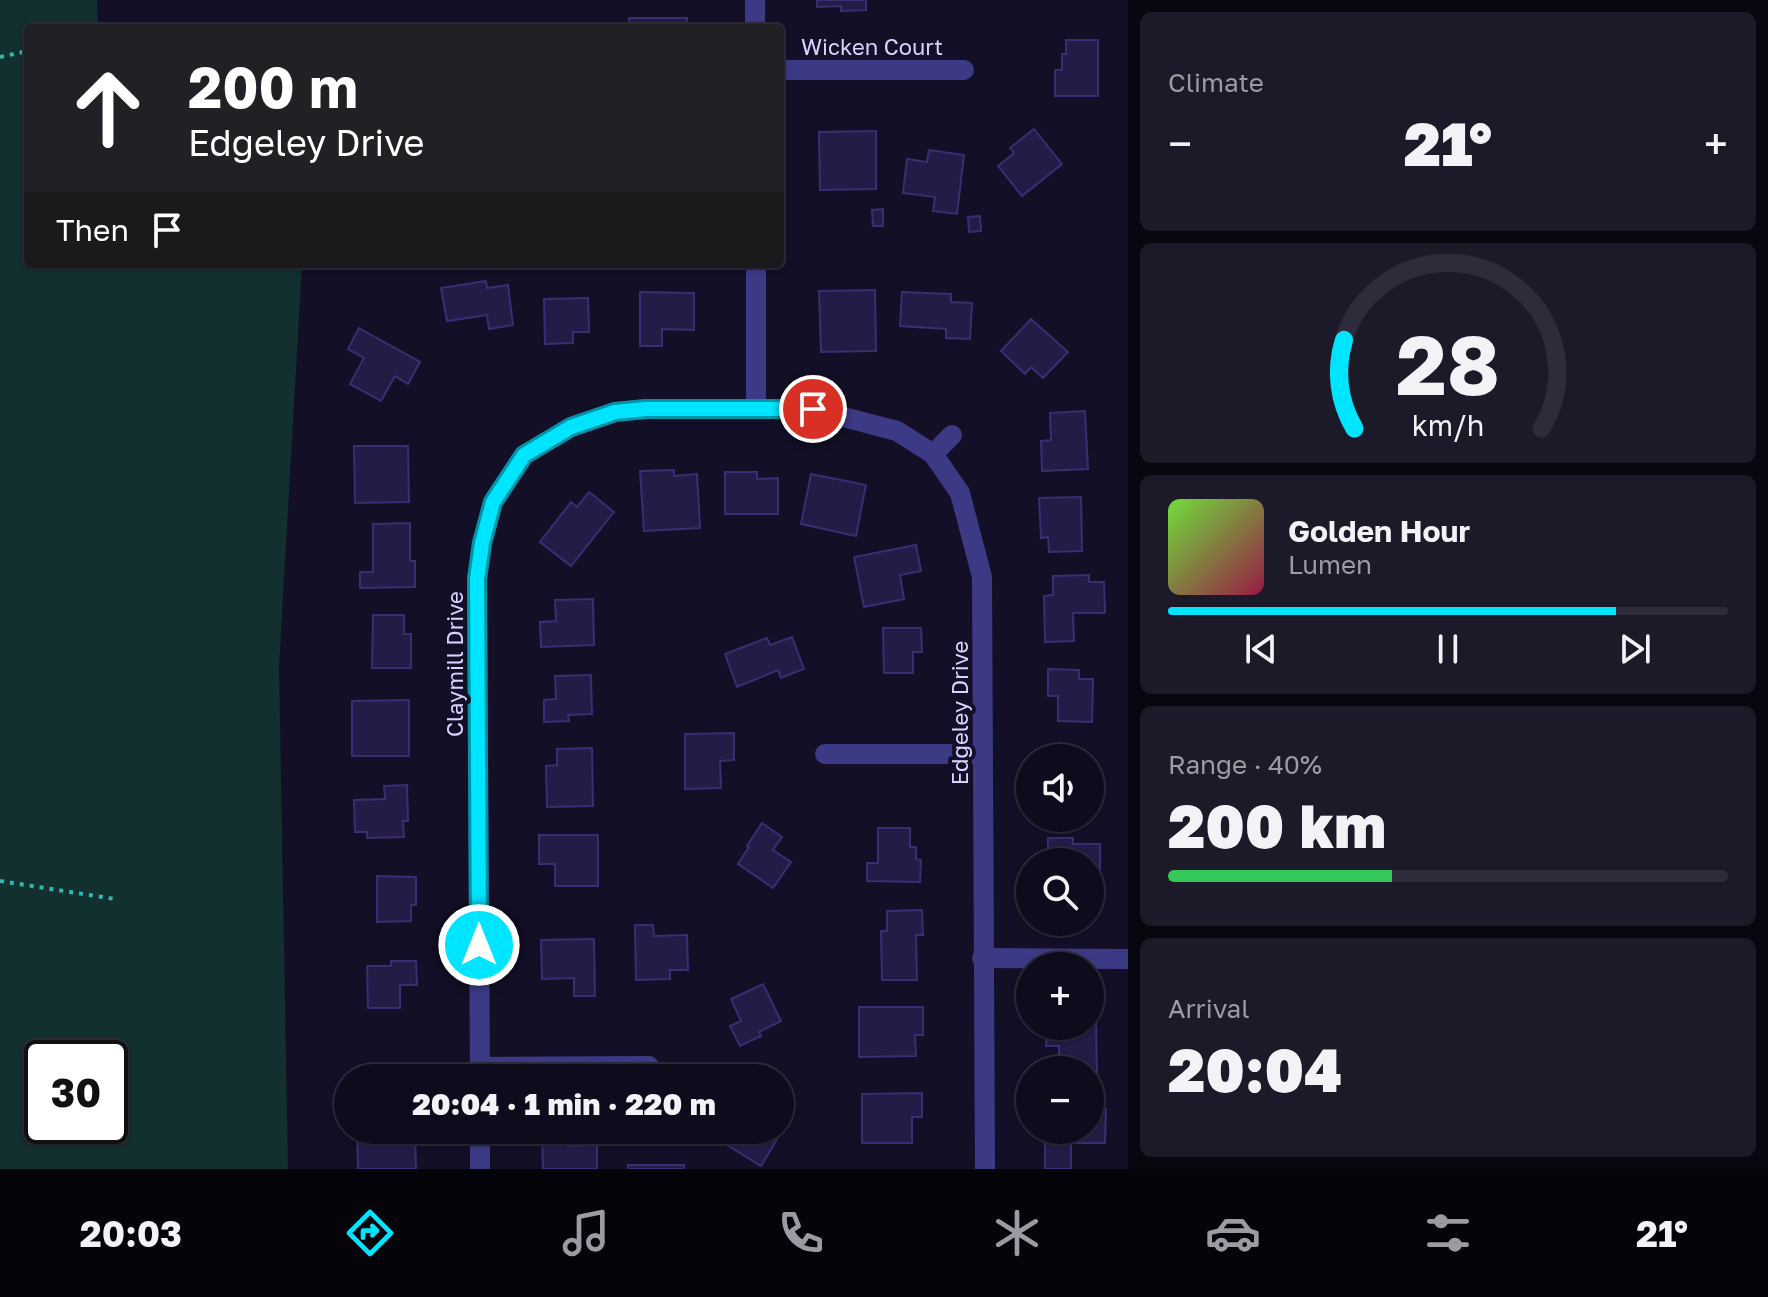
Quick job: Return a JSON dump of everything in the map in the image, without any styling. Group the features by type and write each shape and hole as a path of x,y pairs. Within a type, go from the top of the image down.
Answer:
{"street":[{"path":"755,0 755,24"},
{"name":"Wicken Court","path":"784,70 964,70"},
{"path":"756,268 756,409"},
{"name":"Edgeley Drive","path":"756,409 813,409 897,431 933,454 960,493 982,577 985,1169"},
{"name":"Claymill Drive","path":"480,1064 477,579 482,543 493,502 524,455 571,427 615,412 631,410 756,409"},
{"path":"933,454 952,435"},
{"path":"825,754 983,754"},
{"path":"982,958 1128,959"},
{"path":"480,1144 480,1169"}],"path":[{"path":"0,57 24,52"},
{"path":"0,881 115,899"}],"green space":[{"path":"0,0 97,0 98,24 24,24 24,268 302,268 279,666 288,1169 0,1169"}],"building":[{"path":"817,0 866,0 866,10 841,11 841,6 817,7"},
{"path":"629,18 687,18 687,24 629,24"},
{"path":"1066,40 1098,40 1098,96 1055,96 1055,70 1062,70"},
{"path":"1034,129 1062,164 1022,196 998,166 1014,153 1010,148"},
{"path":"876,131 876,189 820,190 819,132"},
{"path":"929,150 964,155 957,214 933,211 935,197 903,193 907,159 927,162"},
{"path":"883,209 883,226 873,226 872,210"},
{"path":"980,216 981,231 969,232 968,217"},
{"path":"486,281 487,288 508,285 513,325 489,329 487,315 447,321 441,288"},
{"path":"875,290 876,351 821,352 819,291"},
{"path":"640,292 694,293 694,330 662,329 662,346 640,346"},
{"path":"902,292 951,294 951,302 972,303 970,339 946,338 946,329 900,326"},
{"path":"588,298 589,332 573,332 573,343 545,344 544,299"},
{"path":"1031,319 1068,352 1043,378 1031,367 1025,374 1001,351"},
{"path":"359,328 420,362 408,384 395,376 381,401 350,384 364,358 348,349"},
{"path":"1085,411 1088,469 1042,471 1041,441 1051,440 1050,413"},
{"path":"354,446 408,446 409,502 355,503"},
{"path":"674,470 674,476 697,474 700,528 644,531 640,471"},
{"path":"725,472 757,472 757,479 778,478 778,514 725,514"},
{"path":"811,474 866,485 856,536 801,524"},
{"path":"589,492 614,512 571,566 540,542 571,502 577,507"},
{"path":"1081,497 1082,551 1049,552 1048,537 1041,538 1039,498"},
{"path":"410,523 410,561 415,561 415,587 360,588 360,572 373,572 373,524"},
{"path":"916,545 921,571 900,575 904,599 864,607 854,557"},
{"path":"1089,575 1089,582 1104,582 1105,613 1073,613 1074,641 1045,642 1044,596 1053,595 1053,576"},
{"path":"593,599 594,645 541,647 540,622 556,621 555,600"},
{"path":"373,615 404,615 404,634 411,634 411,668 372,668"},
{"path":"883,628 921,628 922,652 913,652 913,673 884,673"},
{"path":"792,637 804,669 781,678 778,670 737,687 725,654 767,638 770,645"},
{"path":"1048,669 1079,670 1079,679 1093,679 1092,722 1058,721 1058,696 1048,696"},
{"path":"591,675 592,714 568,715 569,721 544,722 544,700 556,699 555,676"},
{"path":"409,700 409,756 352,756 352,701"},
{"path":"734,733 734,760 720,761 721,788 685,789 685,734"},
{"path":"592,748 593,806 547,807 546,766 557,765 557,749"},
{"path":"407,785 408,821 403,821 404,837 367,838 367,832 355,832 354,800 385,799 384,786"},
{"path":"762,823 782,837 773,850 791,862 773,888 738,864"},
{"path":"878,828 910,828 910,847 916,847 916,859 921,860 920,882 867,881 867,863 878,863"},
{"path":"539,835 598,835 598,886 555,886 555,864 539,864"},
{"path":"1048,838 1073,838 1073,844 1100,844 1100,848 1048,848"},
{"path":"377,876 416,877 416,905 411,905 411,921 377,922"},
{"path":"922,910 923,935 916,935 917,980 882,980 881,931 887,931 887,911"},
{"path":"635,925 653,925 654,936 687,935 688,970 670,970 670,979 636,980"},
{"path":"594,939 595,996 574,996 574,978 542,979 541,940"},
{"path":"391,961 416,961 417,985 400,985 400,1008 368,1008 367,966 391,966"},
{"path":"763,984 781,1021 740,1046 730,1026 741,1021 731,999"},
{"path":"859,1007 923,1007 923,1035 915,1035 916,1056 859,1057"},
{"path":"1046,1040 1096,1040 1097,1056 1059,1056 1059,1046 1046,1046"},
{"path":"922,1093 922,1117 912,1117 912,1143 862,1143 862,1094"},
{"path":"1104,1109 1106,1109 1105,1143"},
{"path":"357,1144 415,1144 416,1169 358,1169"},
{"path":"542,1144 597,1145 597,1169 543,1169"},
{"path":"725,1144 774,1144 761,1166"},
{"path":"1045,1144 1071,1144 1071,1169 1045,1169"},
{"path":"628,1165 684,1165 684,1169 628,1169"}],"route":[{"path":"479,945 477,579 482,543 493,502 524,455 571,427 615,412 646,409 813,409"}]}
